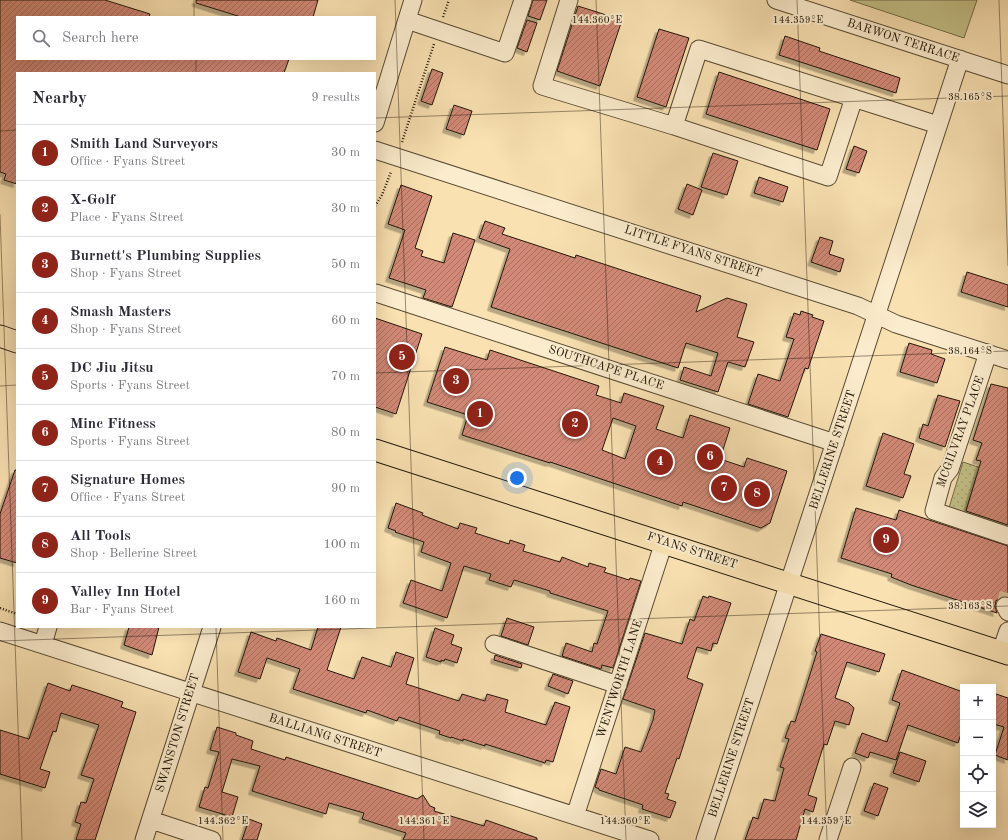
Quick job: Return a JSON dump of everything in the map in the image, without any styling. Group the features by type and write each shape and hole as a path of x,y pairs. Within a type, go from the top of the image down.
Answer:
{"main road":[{"path":"0,336 16,342"},
{"name":"FYANS STREET","path":"376,450 1005,652"}],"street":[{"path":"376,120 413,0"},
{"path":"407,20 505,53 523,0"},
{"path":"569,0 542,86 674,126 828,177 854,98"},
{"name":"BARWON TERRACE","path":"776,0 1008,75"},
{"path":"674,126 699,49 938,125"},
{"name":"BELLERINE STREET","path":"705,840 960,59"},
{"name":"LITTLE FYANS STREET","path":"376,150 858,306 896,324 1008,360"},
{"name":"SOUTHCAPE PLACE","path":"376,293 835,443"},
{"name":"MCGILVRAY PLACE","path":"988,353 950,469 943,478 934,511 1008,536"},
{"name":"WENTWORTH LANE","path":"575,816 664,542"},
{"path":"43,644 48,628"},
{"name":"SWANSTON STREET","path":"144,840 212,628"},
{"name":"BALLIANG STREET","path":"0,631 650,840"},
{"path":"1005,652 1008,631"},
{"path":"494,644 618,685"},
{"path":"828,840 852,767"},
{"path":"151,820 212,840"}],"path":[{"path":"402,145 449,0"},
{"path":"376,204 382,195 392,170"},
{"path":"0,608 16,614"}],"shaded area":[{"path":"850,0 977,0 964,38"},
{"path":"963,462 1008,477 1008,485 977,475 966,510 1008,524 1008,531 948,511"}],"building":[{"path":"0,0 105,0 150,14 149,16 16,16 16,60 289,60 284,72 16,72 16,184 4,180 6,174 0,172"},
{"path":"196,0 318,0 313,16 238,16 196,3"},
{"path":"533,0 547,0 540,20 528,16"},
{"path":"578,6 622,20 600,86 557,71"},
{"path":"527,20 537,23 527,52 517,48"},
{"path":"659,29 689,38 666,107 637,97"},
{"path":"785,36 820,48 819,51 900,78 896,93 779,55"},
{"path":"432,69 443,73 432,105 421,101"},
{"path":"719,72 830,109 817,150 706,114"},
{"path":"454,105 472,111 464,135 446,129"},
{"path":"854,146 867,151 859,173 846,169"},
{"path":"713,153 738,161 727,195 701,187"},
{"path":"759,177 788,187 783,202 754,193"},
{"path":"687,184 702,190 693,215 678,209"},
{"path":"401,185 432,196 415,248 423,251 421,256 444,263 453,233 475,240 452,307 423,298 426,290 389,278 405,230 388,224"},
{"path":"485,221 505,228 502,234 575,258 576,255 701,296 696,312 727,298 747,304 737,337 754,342 745,367 728,362 718,392 680,380 684,367 711,376 718,353 686,343 678,368 491,307 510,249 479,238"},
{"path":"820,237 833,241 829,254 844,259 840,272 811,262"},
{"path":"967,272 1008,285 1008,307 961,292"},
{"path":"801,311 824,321 808,369 805,368 788,417 748,404 758,374 780,381 794,339 786,337 794,313 800,315"},
{"path":"376,318 422,334 396,414 376,407"},
{"path":"909,343 932,350 931,354 945,359 937,383 900,372"},
{"path":"445,347 487,360 490,350 599,386 596,395 621,403 624,393 664,406 656,429 683,438 690,415 730,428 720,459 744,467 747,458 787,471 770,523 761,528 683,502 682,506 550,462 462,435 468,415 427,402","holes":["613,418 636,426 625,459 602,450"]},
{"path":"991,384 1008,388 1008,525 966,511 981,461 976,460 982,443 973,440"},
{"path":"938,395 960,401 945,447 919,438 923,424 928,426"},
{"path":"883,433 914,444 904,474 911,476 903,498 866,486"},
{"path":"16,470 16,563 0,558 0,514"},
{"path":"396,503 423,513 422,515 458,529 460,523 477,528 475,533 509,544 510,540 525,545 523,551 560,562 562,557 588,567 589,563 606,568 604,572 629,580 630,578 641,581 613,668 602,665 601,669 562,656 566,643 592,652 594,643 597,644 608,611 550,593 550,591 514,580 511,587 489,580 491,574 464,566 447,618 403,603 411,580 442,591 451,563 421,552 424,542 388,528"},
{"path":"856,508 896,520 899,510 1008,546 1008,597 1001,597 996,601 995,606 997,613 911,585 891,577 892,574 841,558"},
{"path":"703,596 708,598 709,596 731,603 717,644 713,643 711,651 697,647 687,678 703,684 679,759 677,758 665,793 669,794 667,799 676,802 670,818 642,809 643,805 599,790 595,787 601,769 616,774 625,747 641,752 653,720 655,710 623,699 645,633 682,644 690,619 694,621"},
{"path":"507,618 534,627 528,645 501,636"},
{"path":"129,628 159,628 152,655 124,645"},
{"path":"318,628 341,628 327,670 354,679 362,657 391,667 396,652 414,658 406,684 459,701 462,694 485,701 487,694 508,700 505,712 546,725 555,702 570,707 553,762 546,760 545,763 485,744 485,746 463,739 463,741 451,738 439,734 440,731 399,717 397,721 367,710 366,713 293,689 300,669 267,658 260,679 238,672 251,632 276,641 277,638 311,650"},
{"path":"435,628 454,635 451,644 462,648 457,663 445,659 444,661 441,660 441,662 426,657"},
{"path":"821,634 885,654 879,672 847,662 835,698 849,703 854,708 849,725 835,721 827,745 824,744 808,795 817,798 813,812 805,809 796,840 745,840 753,817 758,819 764,799 775,801 784,768 780,767 789,739 785,738 791,721 795,722 817,652 815,651"},
{"path":"495,655 522,664 521,668 494,660"},
{"path":"902,670 960,691 960,737 958,743 908,725 896,760 870,752 868,758 855,753 862,733 887,742 900,703 892,700"},
{"path":"553,674 573,681 568,694 548,686"},
{"path":"48,683 70,691 72,685 94,692 123,702 121,707 136,712 95,840 76,840 81,824 75,822 81,802 86,803 94,779 81,775 99,725 61,713 56,732 53,731 40,769 50,772 45,788 0,774 0,730 29,739"},
{"path":"996,694 1008,698 1008,760 996,755 1004,727 996,725"},
{"path":"217,727 236,733 236,735 253,741 251,749 285,760 286,757 417,799 423,795 430,806 435,808 434,811 484,826 486,820 537,838 537,840 403,840 406,833 362,819 364,813 329,803 326,814 252,791 260,766 232,759 222,792 238,797 232,817 199,807 205,787 208,788 219,752 210,750"},
{"path":"900,752 926,761 919,782 893,773"},
{"path":"874,783 888,788 878,816 864,811"},
{"path":"249,819 262,824 257,840 242,840"}],"tunnel":[{"path":"1005,606 1008,593"}],"place":[{"name":"DC Jiu Jitsu","path":"402,357"},
{"name":"Burnett's Plumbing Supplies","path":"456,381"},
{"name":"Smith Land Surveyors","path":"480,414"},
{"name":"X-Golf","path":"575,424"},
{"name":"Minc Fitness","path":"710,457"},
{"name":"Smash Masters","path":"660,462"},
{"name":"Signature Homes","path":"724,488"},
{"name":"All Tools","path":"757,494"},
{"name":"Valley Inn Hotel","path":"886,540"}]}
